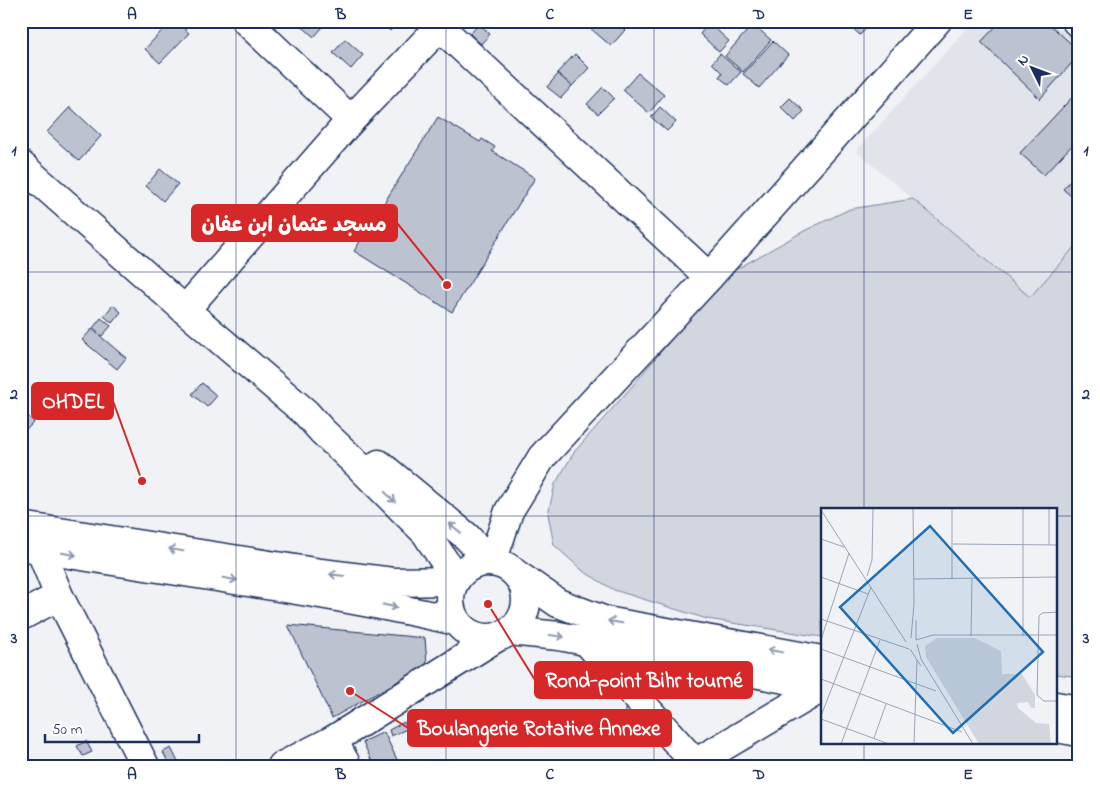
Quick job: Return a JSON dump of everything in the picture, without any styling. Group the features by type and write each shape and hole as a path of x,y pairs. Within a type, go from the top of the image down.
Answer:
{"street":[{"path":"246,21 352,120"},
{"path":"1076,21 1079,24"},
{"path":"499,566 509,511 542,457 709,277 934,22"},
{"path":"184,310 352,120 443,24 709,277"},
{"path":"21,165 184,310 306,413 322,432 426,533 456,580"},
{"path":"282,766 333,740 504,634 517,624 526,604 522,582 499,566 467,537 332,427 306,413"},
{"path":"21,526 321,573 393,582 456,580"},
{"path":"31,548 322,594 410,610 456,621"},
{"path":"31,548 59,596 145,766"},
{"path":"821,660 606,621 558,603 499,566 480,563 471,566 462,572 456,580 450,597 452,613 456,621 464,630 475,636 487,638 504,634 560,636 821,687"},
{"path":"21,616 59,596"},
{"path":"587,642 694,765 821,688"},
{"path":"1058,706 1079,710"},
{"path":"1058,728 1079,732"},
{"path":"333,740 347,766"}],"shaded area":[{"path":"974,21 1051,21 1079,45 1079,242 1030,297 856,151"},
{"path":"913,199 1030,297 1079,242 1079,677 1058,674 1058,508 821,508 821,637 707,619 614,590 583,571 554,545 548,514 555,484 575,451 685,323 735,270 804,231 850,209"}],"building":[{"path":"171,21 176,21 189,33 160,63 145,49"},
{"path":"296,21 328,21 314,37"},
{"path":"380,21 399,21 390,31"},
{"path":"582,21 615,21 625,30 611,46"},
{"path":"854,21 868,21 870,24 860,35 850,26"},
{"path":"1001,21 1046,21 1079,51 1079,55 1040,99 981,42"},
{"path":"709,23 729,41 719,52 700,34"},
{"path":"479,24 490,34 481,44 470,34"},
{"path":"753,24 771,40 743,72 725,56"},
{"path":"345,39 363,55 351,69 333,53"},
{"path":"773,41 788,55 759,88 743,74"},
{"path":"575,54 589,68 572,86 557,73"},
{"path":"720,54 741,72 729,85 719,77 722,73 712,63"},
{"path":"638,73 664,95 649,113 623,90"},
{"path":"558,74 572,86 561,98 547,87"},
{"path":"603,87 614,98 598,114 587,104"},
{"path":"1079,90 1079,138 1044,175 1020,153"},
{"path":"790,98 804,111 795,121 781,107"},
{"path":"70,107 101,136 79,161 47,132"},
{"path":"660,107 676,122 667,131 651,117"},
{"path":"438,117 480,142 482,139 495,147 492,151 535,178 452,312 354,251"},
{"path":"160,169 178,184 163,201 146,186"},
{"path":"1079,171 1079,203 1063,189"},
{"path":"113,305 121,312 112,323 104,316"},
{"path":"101,318 111,326 102,336 93,328"},
{"path":"92,329 126,358 117,369 82,340"},
{"path":"202,383 217,396 207,407 192,394"},
{"path":"24,412 34,422 26,430 21,426 21,415"},
{"path":"288,625 425,638 427,665 332,718"},
{"path":"628,707 635,712 625,728 617,723"},
{"path":"404,722 407,729 391,736 389,730"},
{"path":"384,732 400,766 374,766 363,742"},
{"path":"86,741 92,752 83,756 77,746"},
{"path":"171,748 180,766 170,766 163,752"}],"place":[{"name":"مسجد عثمان ابن عفان","path":"447,285"},
{"name":"OHDEL","path":"142,481"},
{"name":"Rond-point Bihr tourné","path":"488,604"},
{"name":"Boulangerie Rotative Annexe","path":"350,691"}]}
